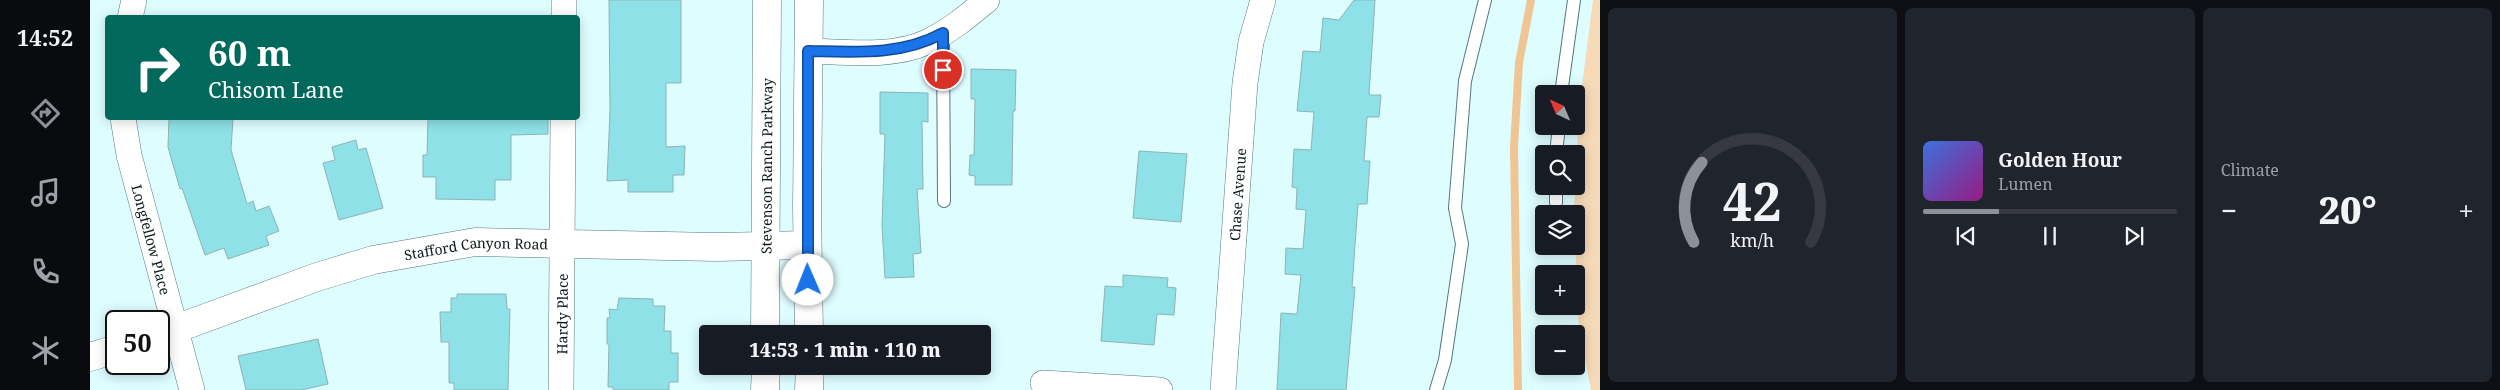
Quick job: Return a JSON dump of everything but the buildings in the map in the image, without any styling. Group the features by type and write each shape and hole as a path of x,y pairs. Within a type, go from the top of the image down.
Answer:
{"main road":[{"name":"Stevenson Ranch Parkway","path":"766,325 767,0"},
{"path":"809,0 807,245 810,325"},
{"name":"Stafford Canyon Road","path":"170,331 316,278 373,260 475,242 765,247 807,245"},
{"path":"90,358 105,353"},
{"path":"766,375 766,390"},
{"path":"809,390 810,375"}],"street":[{"path":"131,15 134,0"},
{"path":"564,0 564,15"},
{"path":"808,51 855,53 901,49 926,42 960,24 987,0"},
{"name":"Chase Avenue","path":"1223,390 1245,83 1251,42 1263,0"},
{"name":"Longfellow Place","path":"123,120 129,155 163,310"},
{"name":"Hardy Place","path":"561,390 564,298 562,244 563,120"},
{"name":"Longfellow Place","path":"170,337 192,390"},
{"path":"1042,383 1160,390"}],"lane":[{"path":"1436,390 1445,360 1462,244 1455,208 1465,81 1485,0"},
{"path":"1563,85 1574,0"},
{"path":"943,33 944,201"},
{"path":"1556,195 1556,203"}],"shaded area":[{"path":"1593,0 1600,0 1600,390 1591,390 1585,359 1585,325 1579,325 1578,315 1585,315 1585,265 1576,265 1576,255 1585,255 1585,205 1574,205 1575,195 1585,195 1585,145 1577,145 1577,135 1585,135 1585,85 1582,85"}],"waterway":[{"path":"1518,390 1514,147 1519,63 1531,0"}],"route":[{"path":"808,280 808,51 855,53 901,49 926,42 943,33 943,70"}]}
